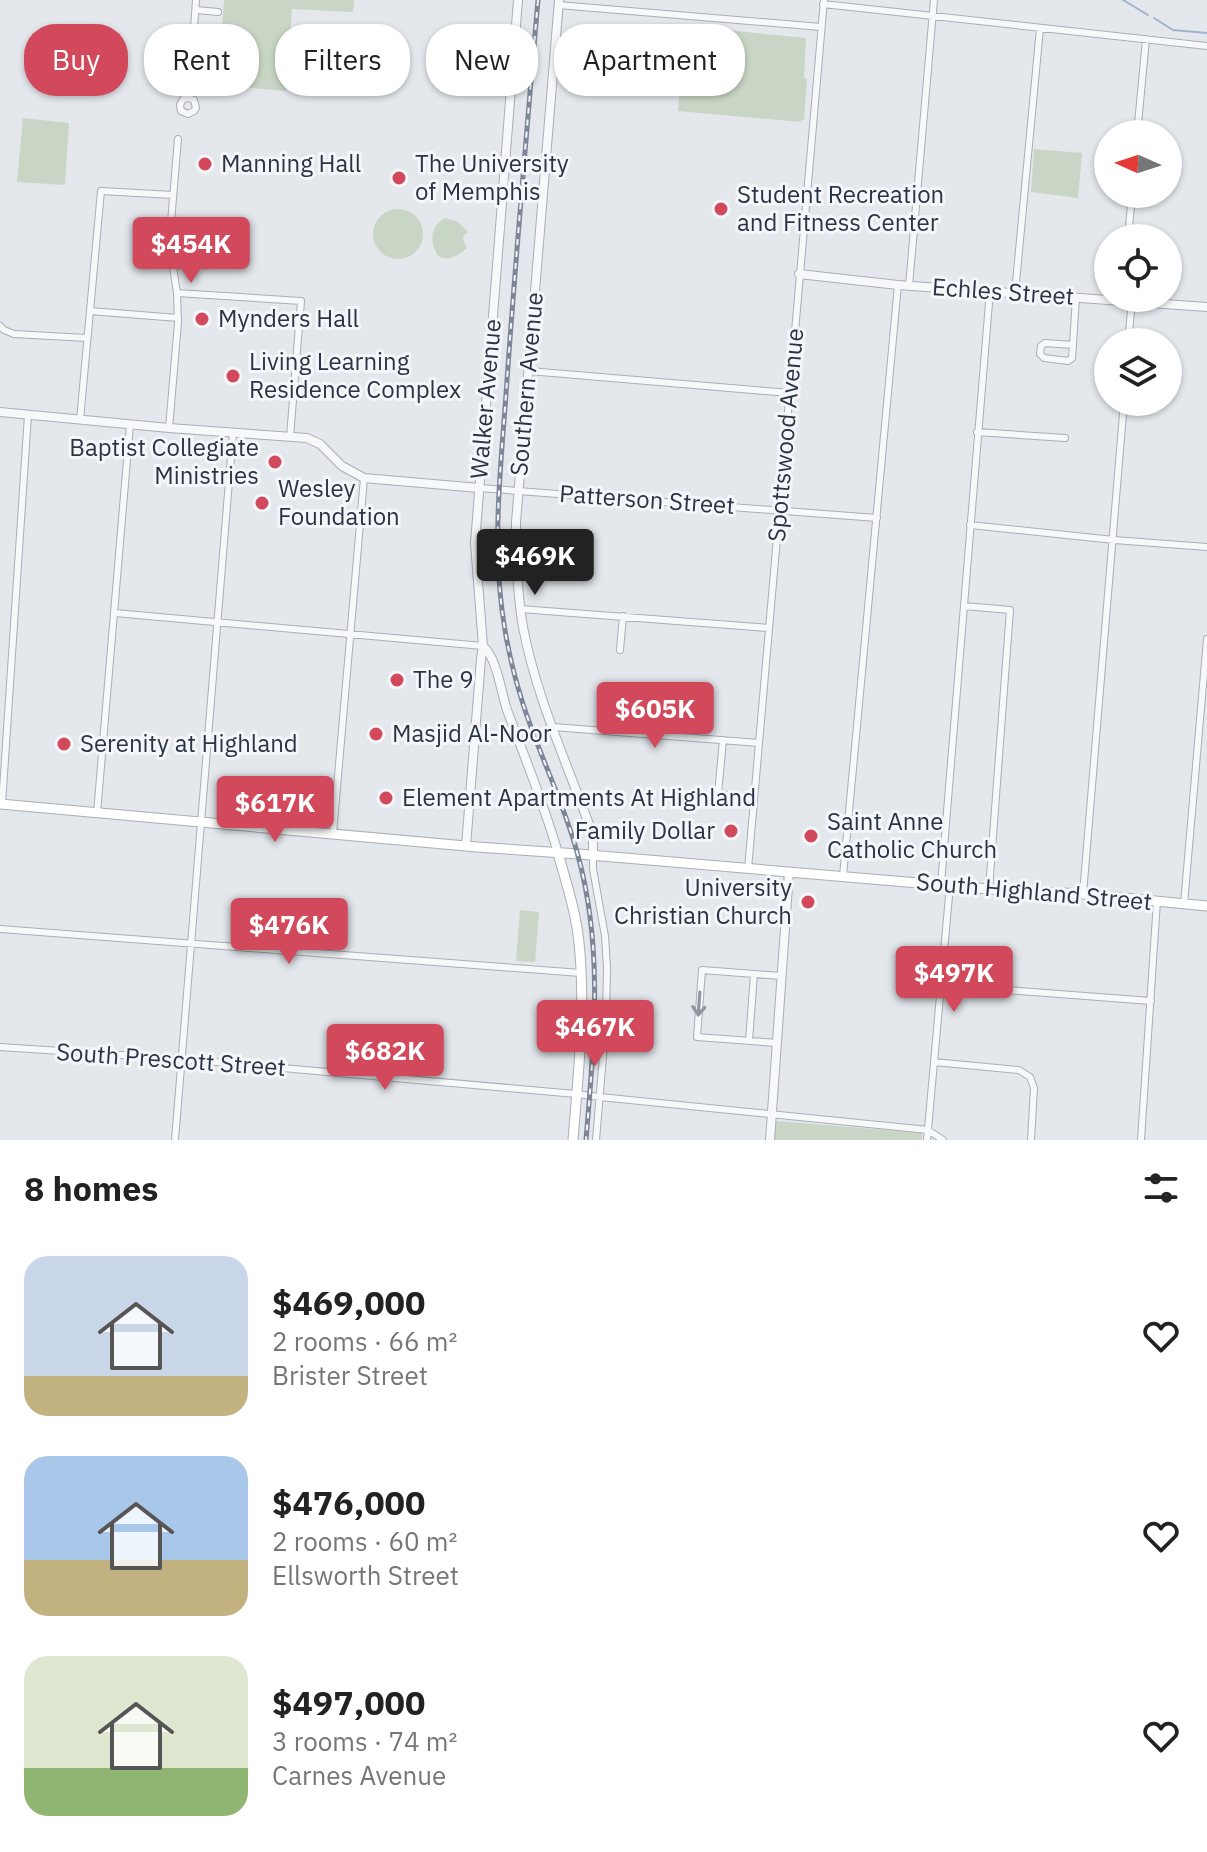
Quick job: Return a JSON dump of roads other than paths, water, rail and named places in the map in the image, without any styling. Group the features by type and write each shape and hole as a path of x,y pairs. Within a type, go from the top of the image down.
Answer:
{"main road":[{"name":"South Highland Street","path":"1,804 466,846 1207,906"},
{"path":"558,853 579,940 581,973 582,1031 573,1140"}],"street":[{"path":"189,98 196,0"},
{"name":"Walker Avenue","path":"466,846 483,646 476,559 479,488 518,0"},
{"path":"909,286 934,0"},
{"path":"823,2 1207,46"},
{"name":"Spottswood Avenue","path":"748,869 823,2"},
{"path":"559,3 821,27"},
{"name":"Southern Avenue","path":"559,3 518,491 516,552 520,609 529,656 593,841 593,869 605,936 607,968 596,1140"},
{"path":"196,10 218,12"},
{"path":"1015,293 1040,28"},
{"path":"1138,120 1146,39"},
{"path":"169,428 178,318 170,234 178,139"},
{"path":"80,420 101,191 173,195"},
{"name":"Echles Street","path":"799,274 909,286 1094,298"},
{"path":"843,876 898,285"},
{"path":"927,1140 941,985 970,525 990,291"},
{"path":"177,293 301,301 290,437"},
{"path":"1073,345 1045,343 1041,346 1040,354 1044,358 1068,361 1072,358 1073,345 1076,297"},
{"name":"Echles Street","path":"1182,305 1207,307"},
{"path":"90,311 178,318"},
{"path":"0,326 14,334 87,338"},
{"path":"529,371 789,393"},
{"name":"Patterson Street","path":"0,412 307,438 320,444 342,466 364,478 877,518"},
{"path":"1,804 28,415"},
{"path":"1083,894 1123,416"},
{"path":"97,813 130,425"},
{"path":"977,432 1065,438"},
{"path":"175,1140 233,434"},
{"path":"333,833 364,478"},
{"path":"970,525 1207,547"},
{"path":"964,606 1010,610 989,889"},
{"path":"520,609 769,628"},
{"path":"115,613 483,646 491,655 506,707 558,853"},
{"path":"620,650 623,616"},
{"path":"1184,904 1207,639"},
{"path":"553,727 759,743"},
{"path":"723,740 718,794 754,798"},
{"path":"770,1140 789,872"},
{"path":"1141,1140 1157,901"},
{"path":"0,929 581,973"},
{"path":"777,1043 697,1037 702,970 781,976"},
{"path":"749,1041 754,974"},
{"path":"941,985 1151,1001"},
{"name":"South Prescott Street","path":"0,1047 182,1059 576,1094 928,1130"},
{"path":"934,1062 1019,1070 1030,1077 1034,1088 1031,1140"},
{"path":"928,1130 943,1140"}],"waterway":[{"path":"1123,0 1148,15"},
{"path":"1154,18 1173,30 1207,33"}],"railway":[{"path":"538,0 501,466 499,581 506,634 519,692 577,852 591,923 595,995 586,1140"}],"place":[{"name":"Manning Hall","path":"205,164"},
{"name":"The University of Memphis","path":"399,178"},
{"name":"Student Recreation and Fitness Center","path":"721,209"},
{"name":"Mynders Hall","path":"202,319"},
{"name":"Living Learning Residence Complex","path":"233,376"},
{"name":"Baptist Collegiate Ministries","path":"275,462"},
{"name":"Wesley Foundation","path":"262,503"},
{"name":"The 9","path":"397,680"},
{"name":"Masjid Al-Noor","path":"376,734"},
{"name":"Serenity at Highland","path":"64,744"},
{"name":"Element Apartments At Highland","path":"386,798"},
{"name":"Family Dollar","path":"731,831"},
{"name":"Saint Anne Catholic Church","path":"811,836"},
{"name":"University Christian Church","path":"808,902"}]}
